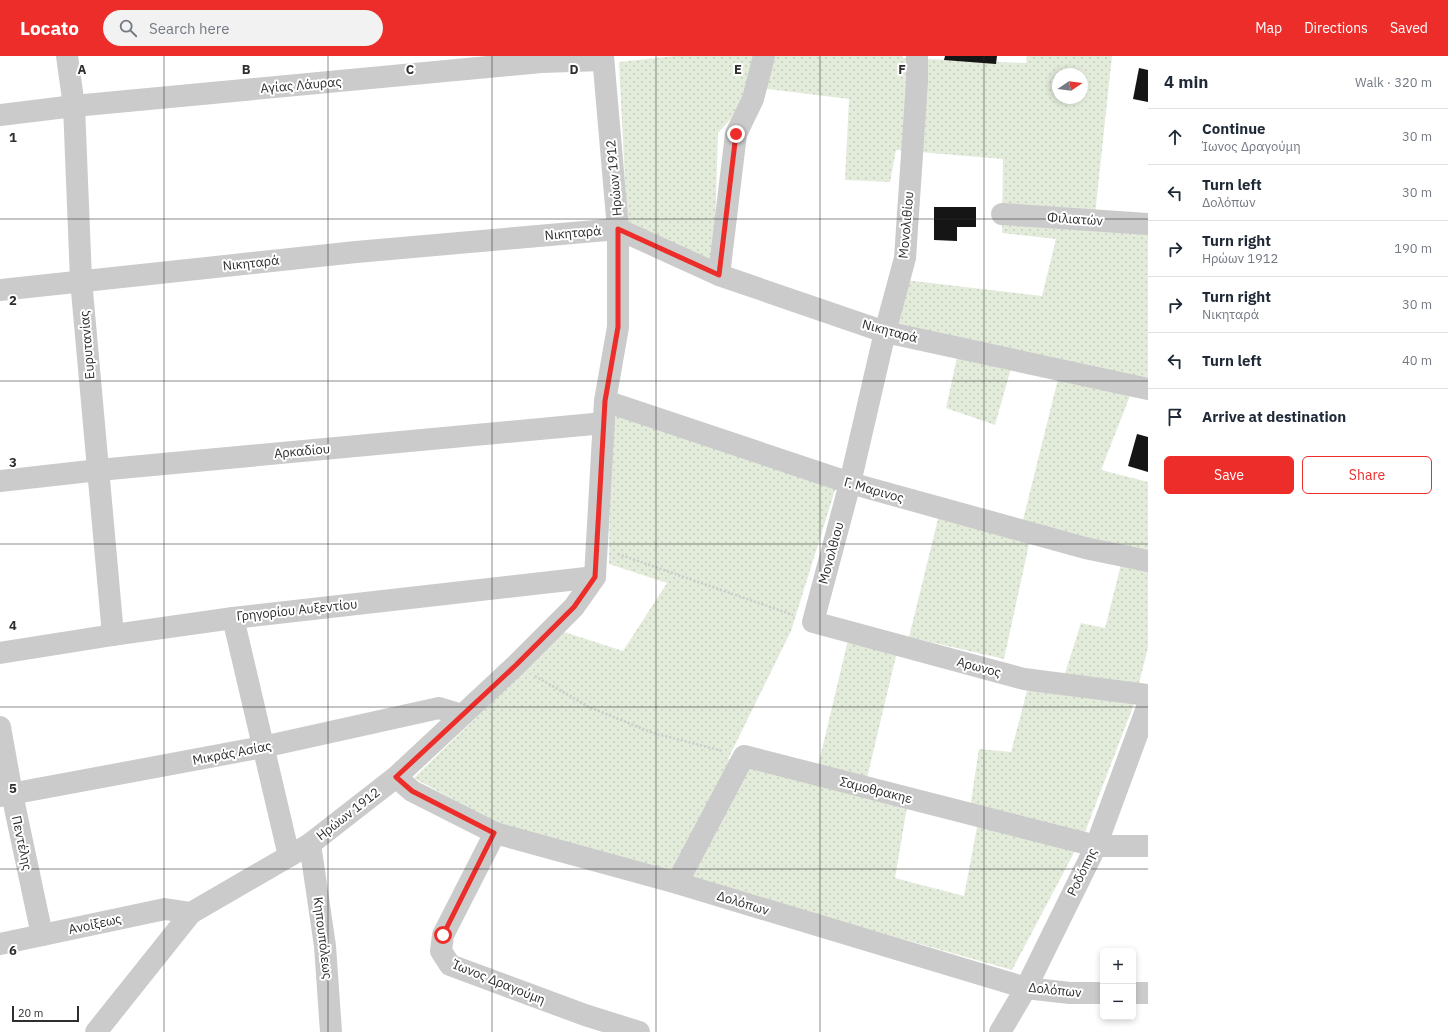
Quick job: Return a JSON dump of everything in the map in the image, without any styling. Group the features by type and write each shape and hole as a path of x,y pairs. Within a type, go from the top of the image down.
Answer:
{"street":[{"name":"Ευρυτανίας","path":"67,56 74,106 82,280 113,635"},
{"path":"719,275 736,134 753,99 764,56"},
{"name":"Μονολιθίου","path":"850,483 885,332 905,258 917,81 917,56"},
{"name":"Αγίας Λάυρας","path":"0,115 74,106 541,59 603,58"},
{"name":"Ηρώων 1912","path":"103,1031 191,913 310,844 396,777 516,665 574,607 595,577 605,401 618,327 618,229 603,58"},
{"name":"Φιλιατών","path":"1002,214 1148,224"},
{"name":"Νικηταρά","path":"0,290 82,280 356,252 618,229 719,275 885,332 1148,389"},
{"name":"Γ. Μαρινος","path":"605,401 850,483 1085,548 1148,561"},
{"name":"Αρκαδίου","path":"0,481 99,470 604,423"},
{"name":"Μονολθιου","path":"813,622 850,483"},
{"name":"Γρηγορίου Αυξεντίου","path":"0,653 233,618 595,577"},
{"path":"233,618 289,856"},
{"name":"Αρωνος","path":"813,622 1024,679 1148,695"},
{"name":"Ροδόπης","path":"1000,1032 1026,988 1096,846 1148,705"},
{"name":"Μικράς Ασίας","path":"6,795 263,747 439,708 462,715"},
{"name":"Πεντέλης","path":"0,727 6,795 42,935"},
{"path":"677,883 744,756"},
{"name":"Σαμοθρακηε","path":"744,756 1096,846 1148,846"},
{"name":"Δολόπων","path":"396,777 412,791 494,833 677,883 1026,988 1070,993 1100,993"},
{"name":"Ίωνος Δραγούμη","path":"494,833 443,935 441,951 450,965 585,1015 639,1032"},
{"name":"Κηπουπόλεως","path":"310,844 325,946 331,1032"},
{"name":"Ανοίξεως","path":"0,944 165,910 191,913"},
{"path":"1136,993 1148,993"}],"path":[{"path":"597,547 813,622"},
{"path":"516,665 590,707 653,733 744,756"}],"green space":[{"path":"675,56 903,56 903,58 1026,63 1027,56 1112,56 1094,224 1148,228 1148,380 1137,378 1101,470 1148,482 1148,647 1134,704 1085,832 1012,970 500,825 414,778 564,632 623,651 667,583 609,564 611,413 836,487 791,631 728,759 814,783 848,640 897,652 863,795 907,807 895,878 964,896 977,827 971,801 979,749 1011,752 1028,687 1060,689 1081,623 1105,628 1124,553 1033,526 1004,659 909,637 939,515 1019,536 1061,367 1015,354 995,425 946,408 961,339 897,325 905,280 1042,296 1056,239 1002,233 1003,159 896,150 890,182 845,180 849,99 759,88 718,133 714,264 627,221 619,62"}],"building":[{"path":"945,56 997,56 996,64 944,60"},
{"path":"1139,68 1148,70 1148,102 1133,99"},
{"path":"934,207 976,207 976,227 957,227 957,241 934,240"},
{"path":"1137,434 1148,437 1148,472 1128,466"}],"route":[{"path":"443,935 494,833 412,791 396,777 516,665 574,607 595,577 605,401 618,327 618,229 719,275 736,134"}]}
